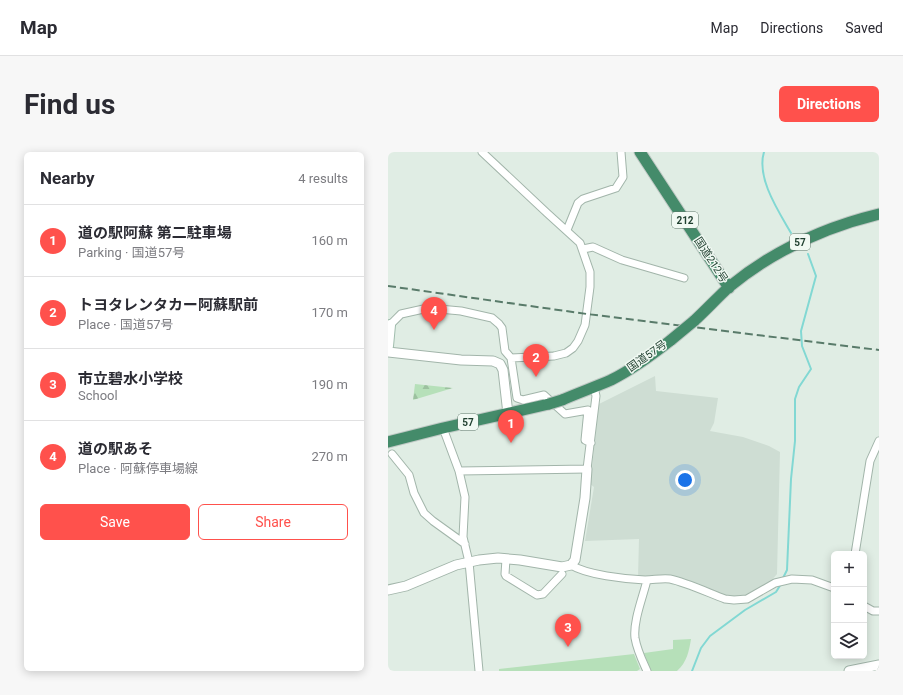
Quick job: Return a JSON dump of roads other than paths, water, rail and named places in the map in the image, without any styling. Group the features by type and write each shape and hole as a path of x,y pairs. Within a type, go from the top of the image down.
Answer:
{"highway":[{"name":"国道212号","path":"640,152 729,288"},
{"name":"国道57号","path":"388,442 549,404 611,380 646,359 671,340 694,321 729,288 752,270 804,240 834,227 879,214"}],"main road":[{"path":"388,346 390,325"}],"street":[{"path":"482,152 580,243 590,272 590,287 585,325 573,348 566,353 554,356 511,358"},
{"path":"567,230 578,203 583,199 616,188 623,177 621,152"},
{"path":"583,249 594,247 622,260 684,278"},
{"path":"390,325 401,314 428,308 461,311 492,318 502,328 505,351 511,358 517,398 523,400 544,394 565,414 588,410 585,440 591,443"},
{"path":"388,352 461,360 496,362 502,367 503,370 508,414"},
{"path":"388,590 406,586 442,570 480,560 520,560 562,567 571,565 575,560 588,469 596,396 594,387"},
{"path":"443,428 459,471 465,498 463,537 469,562 479,671"},
{"path":"855,551 870,461 879,441"},
{"path":"392,454 409,475 414,493 424,513 432,521 465,544"},
{"path":"459,471 588,469"},
{"path":"506,559 506,576 537,595 543,594 562,574"},
{"path":"571,565 578,569 591,572 647,580 662,578 672,580 725,599 734,600 747,598 776,583 792,579 812,580 831,587"},
{"path":"647,580 635,627 637,644 647,671"},
{"path":"867,608 873,611 879,611"},
{"path":"849,671 879,665"}],"waterway":[{"path":"764,152 762,162 766,184 775,205 791,233"},
{"path":"783,578 787,570 791,479 795,441 795,399 799,387 811,369 802,346 801,331 816,276 808,254"},
{"path":"692,671 701,648 710,636 745,610 776,592 781,584"}],"railway":[{"path":"388,286 587,314 879,350"}],"place":[{"name":"道の駅あそ","path":"434,330"},
{"name":"トヨタレンタカー阿蘇駅前","path":"536,377"},
{"name":"道の駅阿蘇 第二駐車場","path":"511,443"},
{"name":"市立碧水小学校","path":"568,647"}]}
